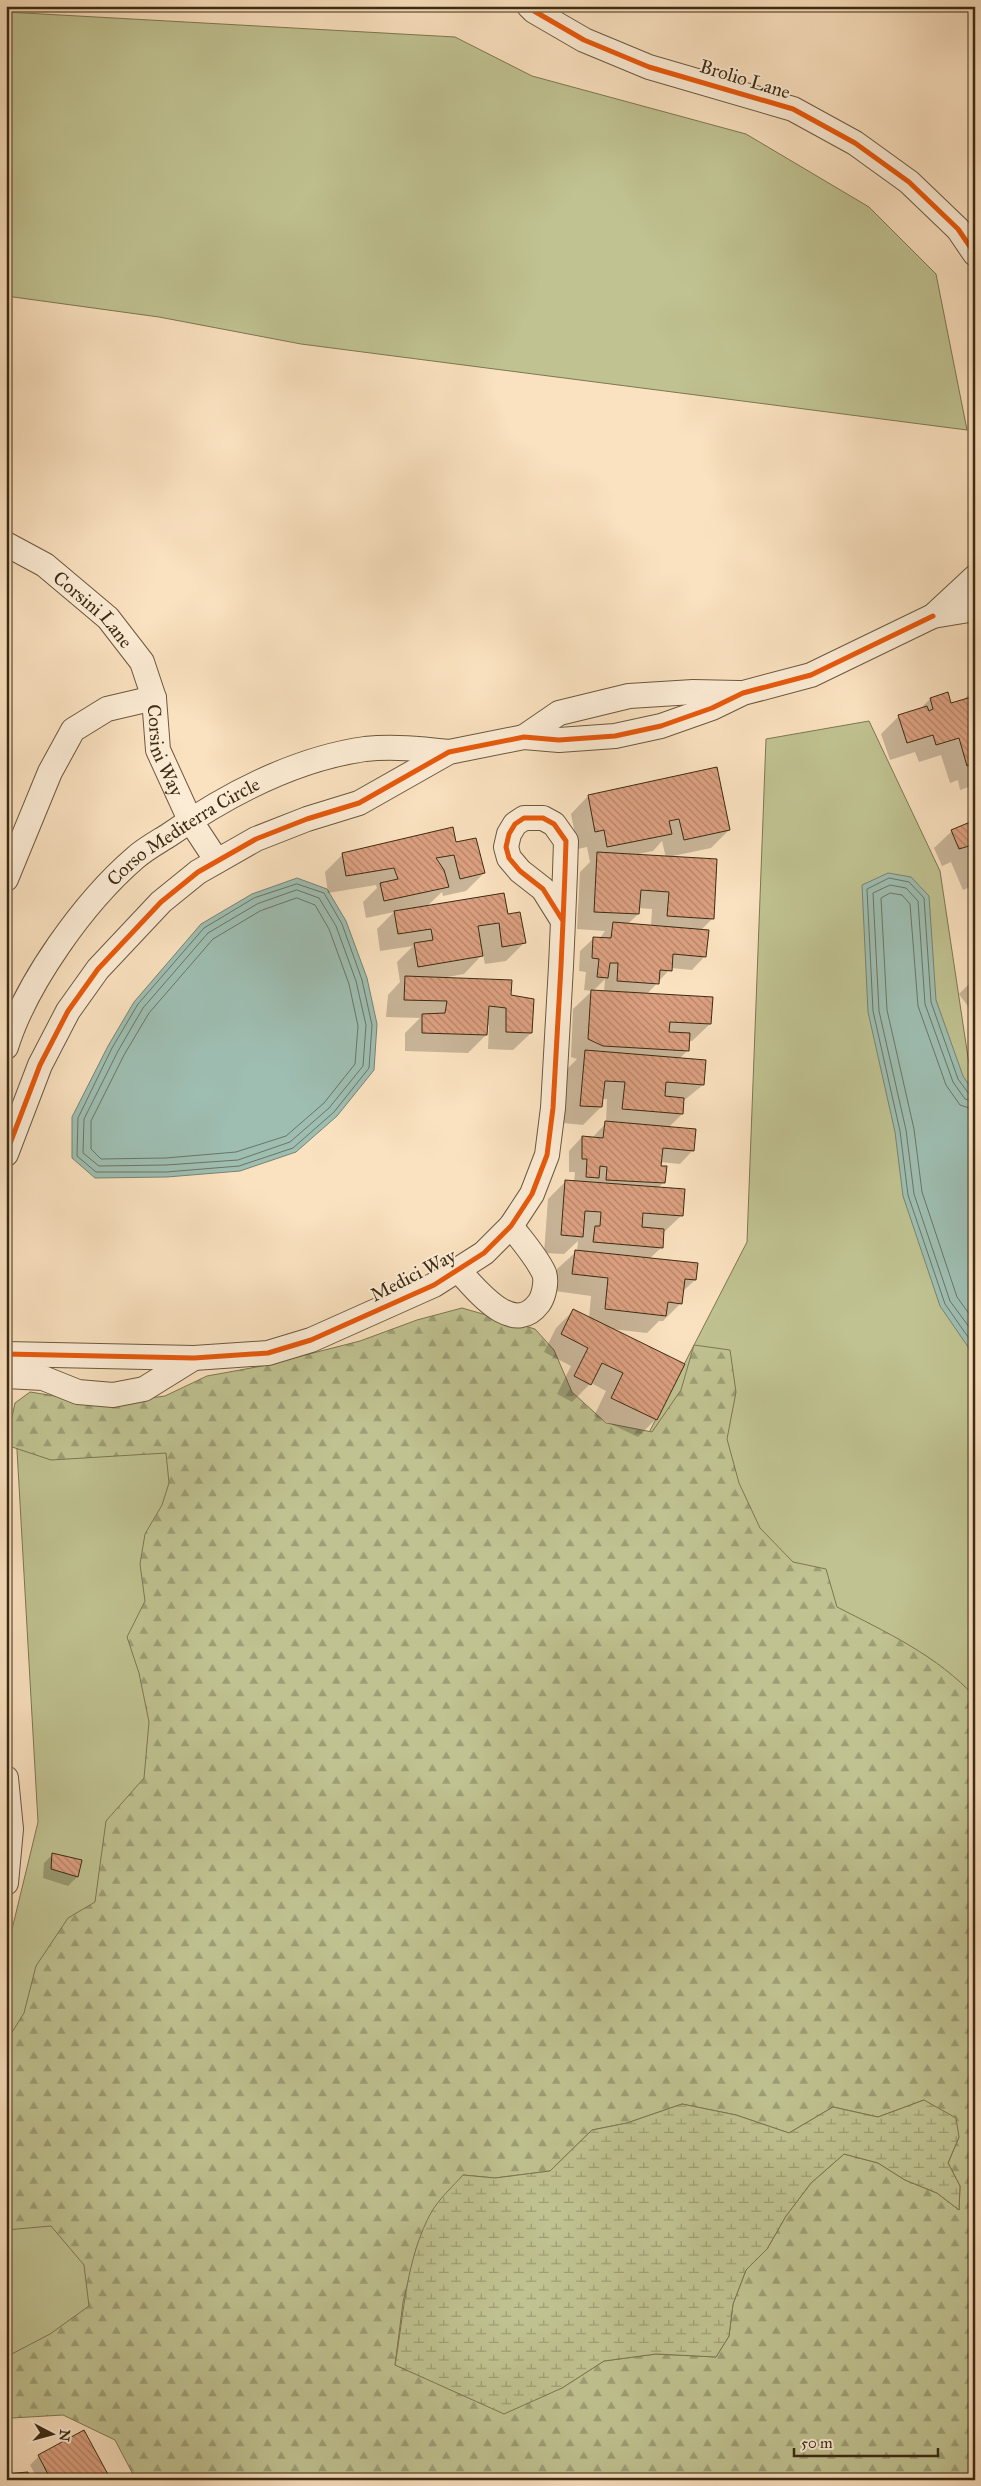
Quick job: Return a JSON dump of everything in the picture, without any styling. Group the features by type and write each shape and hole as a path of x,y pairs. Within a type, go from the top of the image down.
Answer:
{"street":[{"name":"Brolio Lane","path":"530,6 534,11 584,40 641,63 793,109 839,134 909,182 958,228 975,254"},
{"name":"Corsini Lane","path":"6,544 44,565 108,618 142,662 154,698"},
{"name":"Corso Mediterra Circle","path":"933,616 975,577"},
{"name":"Corso Mediterra Circle","path":"6,1047 37,981 84,910 135,858 190,820 250,785 317,760 366,749 415,748 448,752 524,737 559,740 615,736 661,726 712,708 743,693 811,675 933,616 975,609"},
{"name":"Corso Mediterra Circle","path":"524,737 559,713 629,696 693,692 743,693"},
{"name":"Corsini Way","path":"6,879 50,772 72,730 107,709 154,698 158,750 190,820 217,861"},
{"name":"Corso Mediterra Circle","path":"6,1154 40,1065 68,1012 98,969 161,902 198,872 256,839 308,819 359,803 448,752"},
{"name":"Medici Way","path":"6,1354 194,1358 268,1353 311,1340 434,1284 484,1253 511,1226 532,1194 547,1155 553,1108 563,920"},
{"path":"458,1270 492,1304 507,1314 518,1316 532,1312 542,1299 545,1275 511,1226"},
{"path":"73,1390 78,1355"},
{"path":"142,1357 142,1390"},
{"name":"Medici Way","path":"6,1376 43,1378 73,1390 95,1395 113,1395 142,1390 194,1358"},
{"path":"6,1778 11,1829 6,1884"}],"green space":[{"path":"6,12 455,37 532,76 746,134 869,207 936,274 967,430 301,344 159,317 6,296"},
{"path":"869,721 940,871 972,1084 975,1086 975,2480 161,2427 6,2389 6,1954 38,1822 16,1432 620,1489 747,1242 766,739"},
{"path":"462,1308 535,1329 554,1350 572,1392 606,1423 652,1432 681,1390 694,1345 730,1350 736,1392 727,1439 739,1483 760,1528 793,1562 826,1569 837,1607 928,1657 945,1669 975,1697 975,2480 136,2480 115,2440 63,2415 12,2418 6,2414 6,2357 50,2334 89,2306 84,2265 51,2226 6,2230 6,2042 24,2013 36,1966 68,1918 95,1902 106,1821 144,1778 149,1722 139,1673 127,1637 145,1601 140,1564 145,1534 162,1505 169,1483 166,1453 51,1460 6,1445 15,1403 30,1392 106,1404 165,1396 207,1376 262,1366 360,1341 417,1320","holes":["924,2100 959,2137 948,2163 960,2186 959,2210 937,2193 905,2180 878,2163 844,2154 811,2183 786,2216 767,2249 746,2270 733,2304 729,2336 716,2357 656,2354 604,2361 562,2388 432,2380 395,2365 403,2302 417,2246 463,2175 495,2178 550,2171 592,2130 627,2123 682,2104 736,2115 789,2133 833,2107 878,2117"]},
{"path":"924,2100 956,2118 959,2137 948,2163 960,2186 959,2210 937,2193 905,2180 878,2163 844,2154 811,2183 786,2216 767,2249 746,2270 733,2304 729,2336 716,2357 656,2354 604,2361 562,2388 504,2414 395,2365 411,2266 423,2229 432,2211 463,2175 495,2178 550,2171 592,2130 627,2123 682,2104 736,2115 789,2133 833,2107 878,2117"}],"water":[{"path":"888,873 911,877 929,896 936,1000 963,1076 975,1094 975,1357 940,1306 903,1196 895,1132 868,1012 862,885"},
{"path":"297,878 327,889 346,921 367,978 377,1024 374,1070 337,1116 296,1152 240,1171 167,1177 95,1178 72,1158 72,1117 108,1046 134,1002 201,924 252,894"}],"building":[{"path":"948,692 951,703 975,696 975,763 967,766 959,738 936,745 933,735 907,743 898,715 927,706 929,711 933,709 930,698"},
{"path":"717,767 730,830 684,840 679,819 669,821 672,834 607,847 604,830 595,832 588,795"},
{"path":"975,820 975,859 969,846 959,849 951,830"},
{"path":"453,827 456,842 476,838 485,873 460,879 454,855 436,858 444,870 449,887 384,901 380,883 398,879 394,868 346,876 342,853"},
{"path":"597,852 717,859 714,919 667,916 669,892 641,890 639,914 594,912"},
{"path":"504,893 508,914 520,912 526,943 502,947 499,923 478,926 483,956 418,967 414,943 433,940 431,929 398,934 394,911"},
{"path":"613,922 709,930 706,957 673,954 672,971 660,970 659,984 617,981 618,963 610,963 608,978 597,977 599,959 592,958 593,937 611,938"},
{"path":"405,976 512,980 511,995 534,999 532,1033 506,1032 506,1008 489,1006 487,1035 422,1033 422,1014 445,1013 447,1001 404,1000"},
{"path":"591,990 713,997 711,1024 670,1022 669,1032 690,1033 689,1051 603,1046 588,1039"},
{"path":"585,1050 706,1060 704,1085 666,1082 665,1096 684,1098 683,1114 622,1109 625,1082 605,1081 602,1107 580,1106"},
{"path":"605,1121 696,1129 694,1151 663,1148 661,1166 667,1166 665,1183 606,1180 607,1167 600,1166 599,1178 586,1177 587,1159 582,1159 582,1136 603,1138"},
{"path":"565,1180 685,1189 683,1216 643,1213 642,1227 664,1229 663,1248 593,1242 595,1226 600,1226 601,1212 585,1211 583,1237 561,1235"},
{"path":"575,1250 698,1263 696,1280 685,1279 682,1304 668,1302 666,1316 605,1309 608,1278 572,1274"},
{"path":"573,1309 685,1364 657,1420 611,1398 623,1373 602,1363 591,1385 574,1376 588,1348 561,1334"},
{"path":"52,1853 82,1860 78,1877 51,1869"},
{"path":"84,2430 111,2480 51,2480 38,2455"},
{"path":"28,2472 29,2480 6,2480 6,2474"}],"cycle path":[{"path":"529,6 534,11 584,40 649,67 793,109 855,143 909,182 958,229 975,254"},
{"path":"6,1154 40,1065 68,1011 98,969 161,902 198,872 256,839 307,819 359,803 449,752 524,737 559,740 615,736 661,726 712,708 743,693 811,675 933,616"},
{"path":"6,1354 194,1358 268,1353 311,1340 434,1285 484,1253 511,1226 532,1194 547,1155 553,1108 561,966 563,921 565,872 566,841 554,824 543,818 524,818 515,824 509,834 506,847 509,858 520,871 543,889 563,921"}]}
